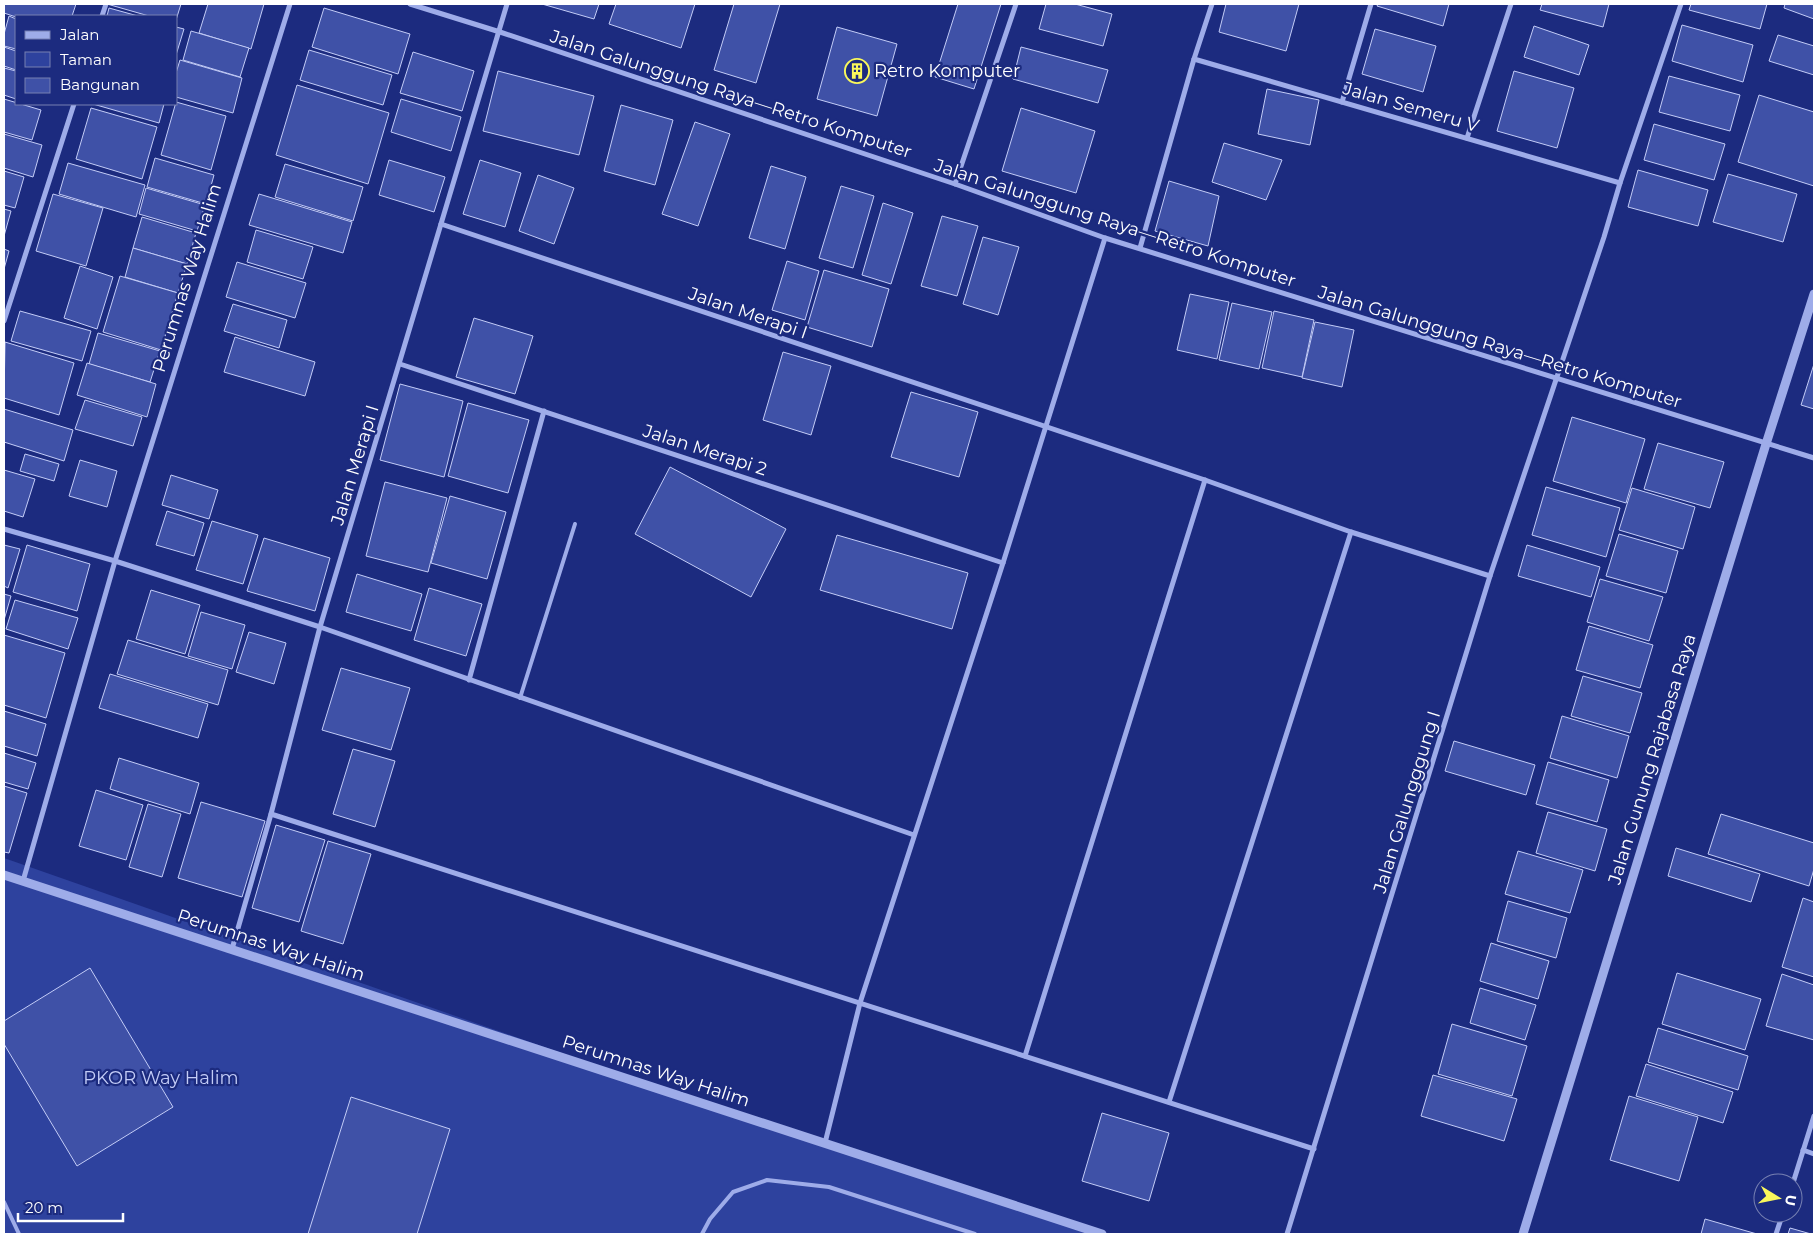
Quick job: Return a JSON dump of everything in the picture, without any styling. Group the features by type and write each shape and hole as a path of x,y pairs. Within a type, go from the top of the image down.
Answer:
{"street":[{"name":"Perumnas Way Halim","path":"290,4 115,561 23,881 1102,1234"},
{"name":"Jalan Galunggung Raya—Retro Komputer","path":"410,4 500,32 955,184 1105,238 1814,458"},
{"name":"Jalan Merapi I","path":"232,949 271,814 320,627 507,4"},
{"path":"955,184 1016,4"},
{"path":"1140,248 1194,59 1212,4"},
{"path":"1342,102 1371,4"},
{"path":"1467,138 1511,4"},
{"name":"Jalan Galungggung I","path":"1287,1234 1490,576 1680,4"},
{"name":"Jalan Semeru V","path":"1194,59 1620,183"},
{"path":"4,321 74,105"},
{"name":"Jalan Merapi I","path":"441,224 1205,480 1351,532 1490,576"},
{"path":"825,1143 860,1003 1003,563 1105,238"},
{"name":"Jalan Gunung Rajabasa Raya","path":"1523,1234 1814,294"},
{"name":"Jalan Merapi 2","path":"400,364 1003,563"},
{"path":"469,680 544,411"},
{"path":"1025,1056 1205,480"},
{"path":"4,528 115,561 320,627 914,835"},
{"path":"1169,1102 1351,532"},
{"path":"271,814 1314,1149"},
{"path":"4,875 23,881"},
{"path":"1796,1173 1814,1116"},
{"path":"1803,1150 1814,1154"}],"lane":[{"path":"520,698 575,524"},
{"path":"702,1234 710,1219 733,1192 767,1180 829,1187 975,1234"},
{"path":"4,1202 19,1234"}],"green space":[{"name":"PKOR Way Halim","path":"4,858 707,1104 1110,1234 4,1234"}],"building":[{"path":"4,4 76,4 72,15 15,15 15,17 4,13"},
{"path":"107,4 181,4 178,15 146,15"},
{"path":"208,4 264,4 251,49 199,33"},
{"path":"542,4 599,4 594,19"},
{"path":"616,4 695,4 681,48 609,24"},
{"path":"734,4 780,4 756,83 714,70"},
{"path":"958,4 1001,4 974,89 935,77"},
{"path":"1046,4 1075,4 1112,14 1103,46 1039,29"},
{"path":"1226,4 1299,4 1286,51 1219,32"},
{"path":"1378,4 1449,4 1443,26 1377,6"},
{"path":"1542,4 1609,4 1603,27 1540,10"},
{"path":"1691,4 1767,4 1760,29 1689,10"},
{"path":"1785,4 1814,4 1814,19 1784,8"},
{"path":"109,8 134,15 107,15"},
{"path":"324,8 410,34 398,74 312,47"},
{"path":"9,16 15,19 15,49 4,46 4,34"},
{"path":"1682,25 1753,45 1743,82 1672,61"},
{"path":"1534,26 1589,45 1579,75 1524,57"},
{"name":"Retro Komputer","path":"837,27 897,44 877,116 817,99"},
{"path":"178,28 184,29 178,48"},
{"path":"1375,29 1436,46 1423,92 1362,74"},
{"path":"191,31 249,48 240,77 183,60"},
{"path":"1778,35 1814,46 1814,75 1769,61"},
{"path":"4,47 15,51 15,70 4,66"},
{"path":"1021,47 1108,70 1098,103 1013,79"},
{"path":"309,50 392,75 383,105 300,80"},
{"path":"413,52 474,71 462,111 400,93"},
{"path":"180,60 242,78 233,113 178,98 178,66"},
{"path":"4,68 15,71 15,99 4,95"},
{"path":"498,71 594,96 579,155 483,131"},
{"path":"1514,71 1574,88 1557,148 1497,131"},
{"path":"1669,76 1740,95 1730,131 1659,112"},
{"path":"297,85 389,113 368,184 276,155"},
{"path":"1267,89 1319,100 1310,145 1258,134"},
{"path":"1759,95 1814,112 1814,186 1738,162"},
{"path":"4,99 15,102 15,105 24,105 41,110 32,140 4,132"},
{"path":"401,99 461,117 451,151 391,132"},
{"path":"178,103 226,116 211,170 161,155 175,105 178,105"},
{"path":"96,105 164,105 159,123"},
{"path":"621,105 673,120 655,185 604,171"},
{"path":"91,108 157,127 142,179 76,159"},
{"path":"1021,108 1095,131 1076,193 1002,171"},
{"path":"695,122 730,134 698,226 662,214"},
{"path":"1654,124 1725,144 1714,180 1644,160"},
{"path":"4,134 42,145 33,177 4,168"},
{"path":"1224,143 1282,160 1266,200 1212,182"},
{"path":"155,158 214,175 206,204 147,187"},
{"path":"389,160 445,177 434,212 379,195"},
{"path":"480,160 521,173 505,227 463,214"},
{"path":"68,163 145,185 136,217 59,194"},
{"path":"285,164 363,187 353,221 275,197"},
{"path":"771,166 806,177 785,249 749,238"},
{"path":"1638,170 1708,190 1698,226 1628,207"},
{"path":"4,171 24,177 15,208 4,205"},
{"path":"1728,174 1797,194 1783,242 1713,222"},
{"path":"538,175 574,188 554,244 519,231"},
{"path":"1169,181 1219,196 1208,246 1155,231"},
{"path":"841,186 874,196 853,268 819,258"},
{"path":"146,188 205,205 197,231 139,214"},
{"path":"53,194 103,208 86,266 36,251"},
{"path":"259,194 352,222 343,253 249,225"},
{"path":"883,203 913,213 891,284 862,275"},
{"path":"4,209 11,211 4,236"},
{"path":"942,216 978,226 957,296 921,286"},
{"path":"142,217 196,233 187,264 133,248"},
{"path":"256,230 313,247 303,279 247,262"},
{"path":"983,237 1019,247 998,315 963,304"},
{"path":"133,248 187,264 178,293 125,277"},
{"path":"4,249 9,251 4,269"},
{"path":"787,261 819,271 805,320 772,310"},
{"path":"237,262 306,283 295,318 226,297"},
{"path":"80,266 113,277 97,329 64,318"},
{"path":"824,270 889,289 872,347 807,327"},
{"path":"120,276 178,293 161,350 103,332"},
{"path":"1190,294 1229,302 1217,359 1177,350"},
{"path":"1232,303 1272,312 1259,369 1219,360"},
{"path":"233,304 287,320 279,348 224,331"},
{"path":"20,311 91,331 82,361 11,341"},
{"path":"1274,311 1314,320 1302,377 1262,368"},
{"path":"474,318 533,336 515,394 456,377"},
{"path":"1315,322 1354,330 1342,387 1302,378"},
{"path":"98,333 160,351 150,382 89,364"},
{"path":"235,337 315,362 305,396 224,372"},
{"path":"5,342 74,363 59,415 4,398"},
{"path":"783,352 831,366 811,435 763,420"},
{"path":"87,363 156,384 147,417 77,395"},
{"path":"1814,364 1814,409 1801,405"},
{"path":"400,384 463,401 444,477 380,460"},
{"path":"911,392 978,412 959,477 891,457"},
{"path":"85,400 142,417 133,446 75,429"},
{"path":"468,403 529,420 508,493 448,476"},
{"path":"4,409 73,430 64,461 4,442"},
{"path":"1572,417 1645,439 1626,503 1553,481"},
{"path":"1658,443 1724,462 1710,508 1644,489"},
{"path":"25,454 59,464 54,481 20,471"},
{"path":"80,460 117,471 107,507 69,496"},
{"path":"670,467 786,529 751,597 635,534"},
{"path":"4,470 35,479 23,517 4,511"},
{"path":"171,475 218,490 209,519 162,505"},
{"path":"385,482 447,498 428,572 366,556"},
{"path":"1546,487 1620,508 1606,557 1532,535"},
{"path":"1632,488 1695,507 1683,549 1619,530"},
{"path":"450,496 506,512 487,579 431,563"},
{"path":"167,511 204,523 194,556 156,545"},
{"path":"212,521 258,535 243,584 196,570"},
{"path":"1619,534 1678,551 1666,593 1606,576"},
{"path":"837,535 968,573 952,629 820,590"},
{"path":"264,538 330,558 315,611 247,591"},
{"path":"4,545 20,549 8,588 4,586"},
{"path":"27,545 90,564 77,611 13,592"},
{"path":"1527,545 1600,567 1591,597 1518,576"},
{"path":"357,574 422,594 411,631 346,612"},
{"path":"1600,579 1663,597 1649,641 1587,622"},
{"path":"429,588 482,604 466,656 414,640"},
{"path":"151,590 200,605 185,654 136,639"},
{"path":"4,594 11,596 4,620"},
{"path":"15,600 78,618 68,649 6,629"},
{"path":"201,612 245,625 232,669 188,656"},
{"path":"1589,626 1653,645 1640,688 1576,670"},
{"path":"249,632 286,643 274,684 236,672"},
{"path":"4,635 65,653 46,718 4,705"},
{"path":"128,640 228,670 218,705 117,674"},
{"path":"341,668 410,688 391,750 322,730"},
{"path":"110,674 208,704 198,738 99,708"},
{"path":"1583,676 1642,693 1630,733 1571,716"},
{"path":"4,711 46,724 37,756 4,746"},
{"path":"1562,716 1629,736 1617,778 1550,758"},
{"path":"1454,741 1535,765 1526,795 1445,771"},
{"path":"353,749 395,761 375,827 333,814"},
{"path":"4,753 36,763 28,789 4,782"},
{"path":"119,758 199,783 190,814 110,789"},
{"path":"1548,762 1609,780 1597,822 1536,804"},
{"path":"4,786 27,793 9,853 4,852"},
{"path":"96,790 143,805 126,860 79,846"},
{"path":"201,802 265,821 242,897 178,878"},
{"path":"148,804 181,814 162,877 129,867"},
{"path":"1548,812 1607,829 1595,871 1536,853"},
{"path":"1721,814 1814,843 1814,869 1809,886 1708,854"},
{"path":"276,825 325,840 299,922 252,908"},
{"path":"328,841 371,854 343,944 301,931"},
{"path":"1676,848 1760,874 1751,902 1668,876"},
{"path":"1518,851 1583,870 1570,913 1505,894"},
{"path":"1803,898 1814,902 1814,977 1782,967"},
{"path":"1508,901 1567,918 1556,958 1497,941"},
{"path":"1491,943 1549,961 1538,999 1480,981"},
{"path":"90,968 173,1107 77,1166 4,1044 4,1021"},
{"path":"1677,973 1761,999 1745,1050 1662,1024"},
{"path":"1782,974 1814,985 1814,1040 1766,1026"},
{"path":"1480,988 1536,1005 1525,1040 1470,1023"},
{"path":"1452,1024 1527,1046 1512,1096 1438,1074"},
{"path":"1658,1028 1748,1056 1738,1090 1648,1062"},
{"path":"1646,1064 1733,1092 1723,1123 1636,1096"},
{"path":"1433,1075 1517,1099 1504,1141 1421,1116"},
{"path":"1629,1096 1698,1117 1679,1181 1610,1160"},
{"path":"351,1097 450,1129 417,1234 308,1234"},
{"path":"1102,1113 1169,1133 1149,1201 1082,1181"},
{"path":"1705,1219 1757,1234 1701,1234"},
{"path":"1790,1228 1811,1234 1788,1234"}],"place":[{"name":"Retro Komputer","path":"857,71"}]}
